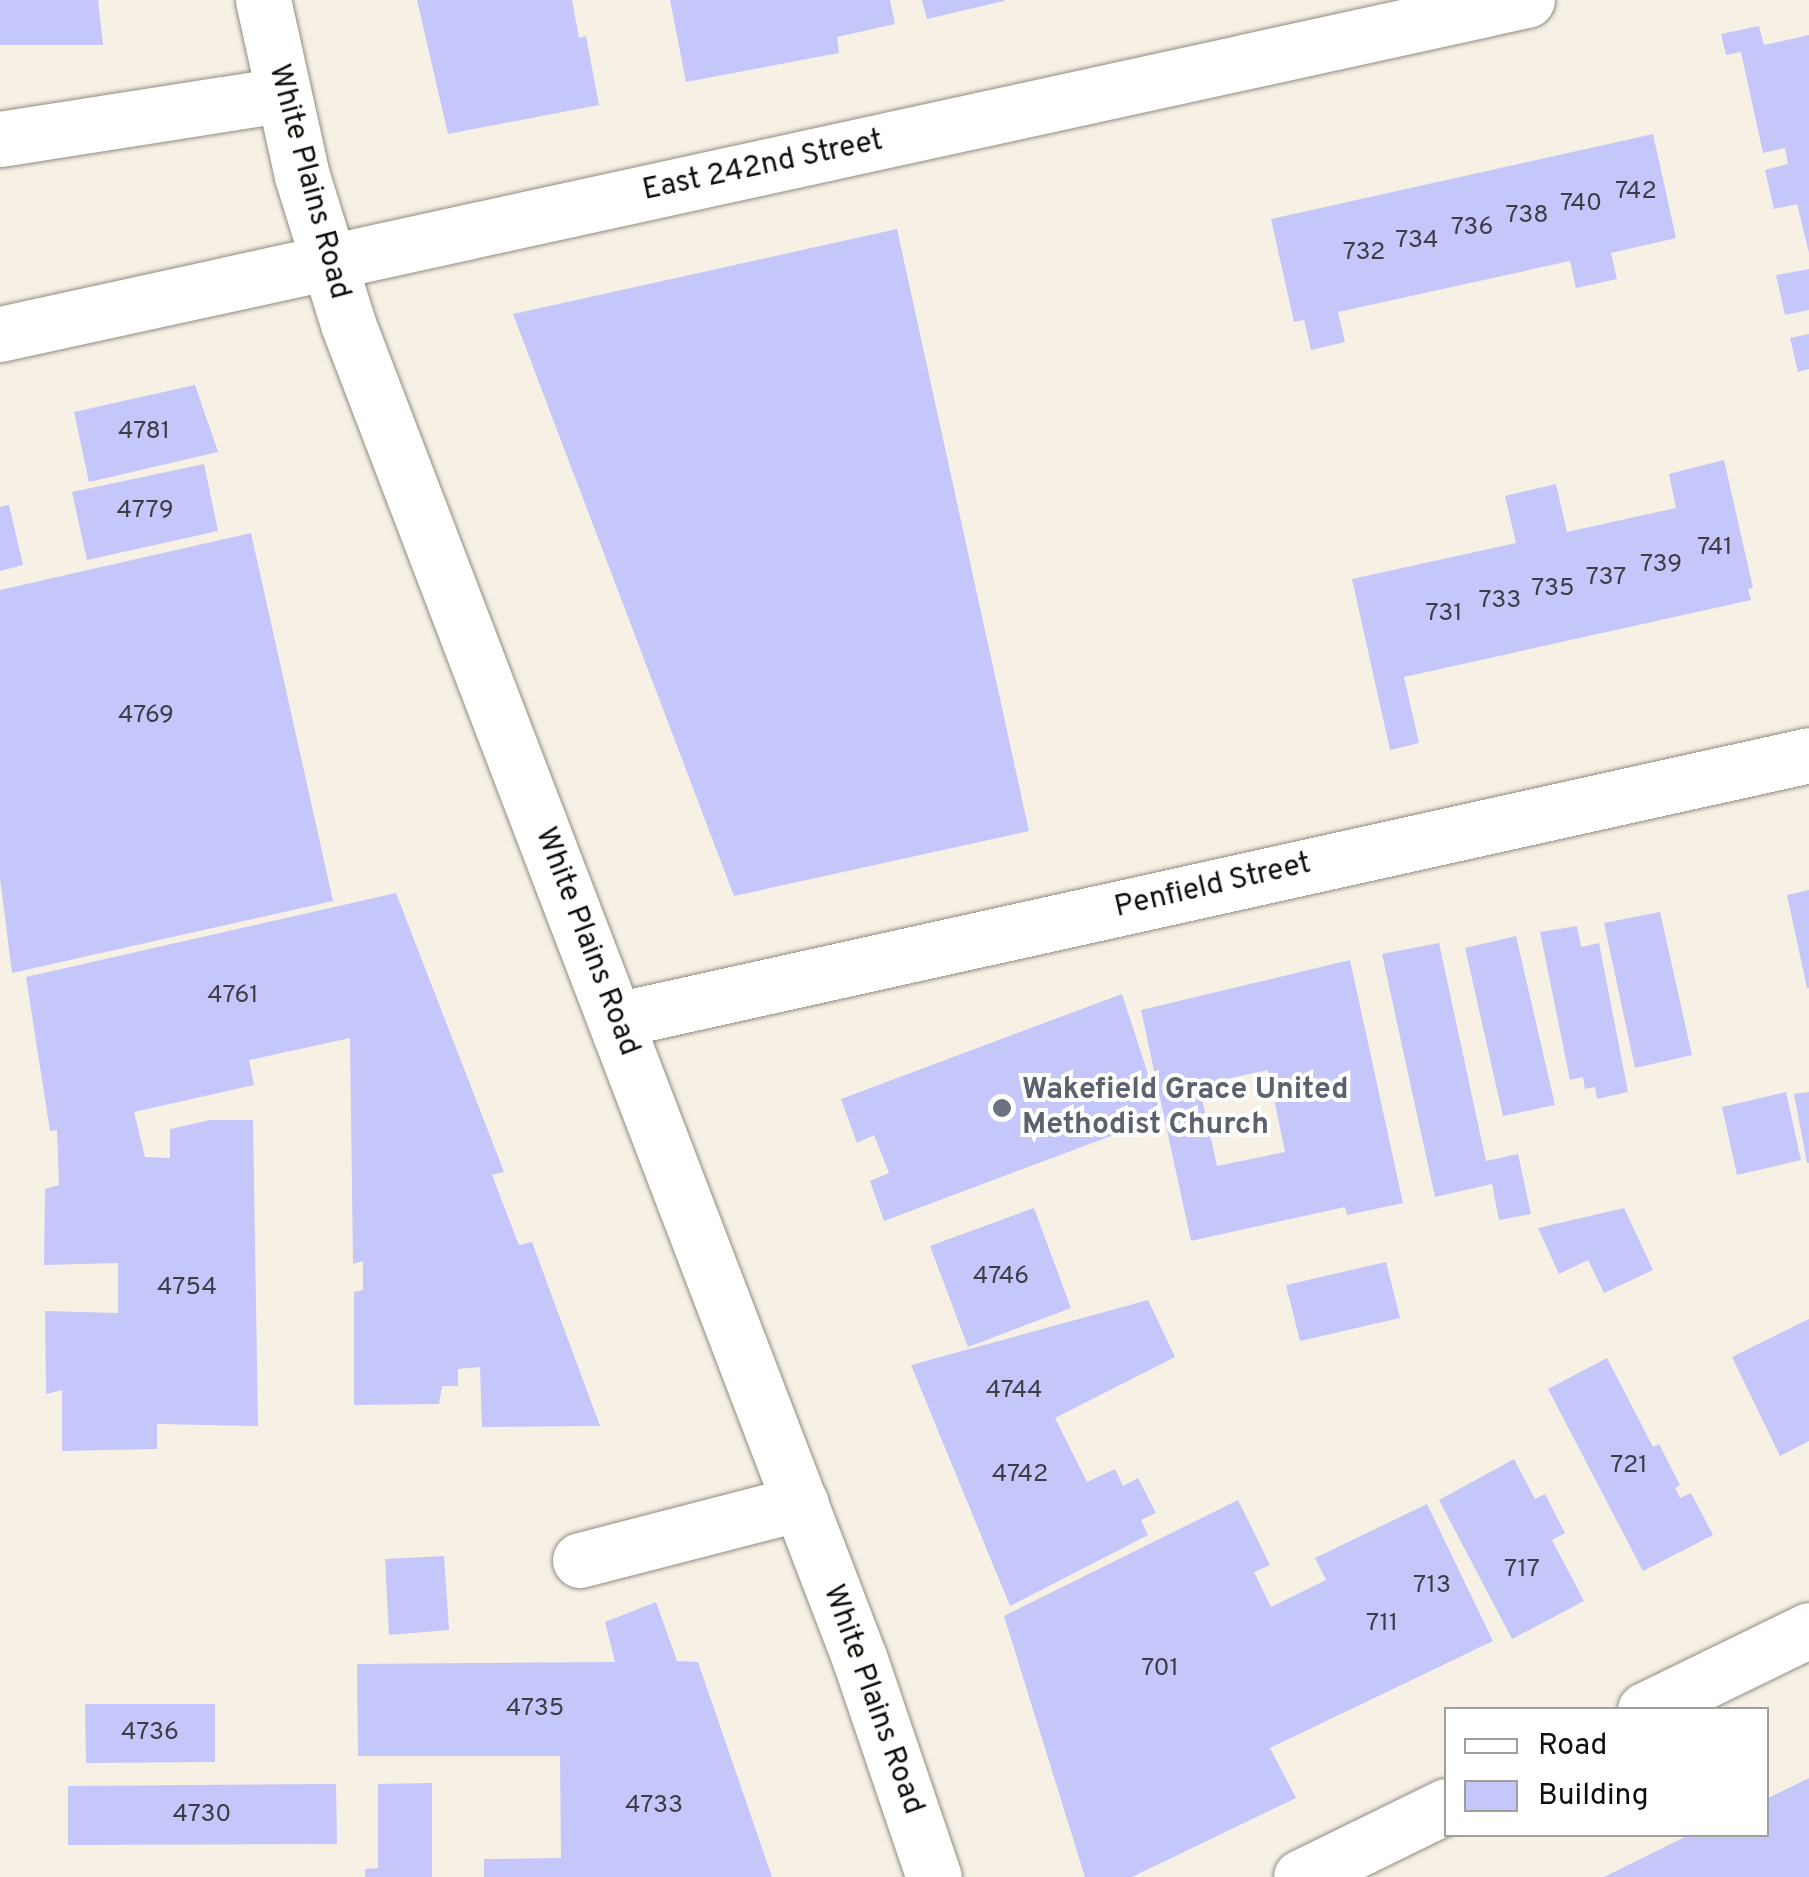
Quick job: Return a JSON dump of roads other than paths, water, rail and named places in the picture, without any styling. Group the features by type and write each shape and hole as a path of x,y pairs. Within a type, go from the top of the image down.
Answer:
{"street":[{"name":"White Plains Road","path":"263,0 282,95 328,262 860,1660 934,1877"},
{"name":"East 242nd Street","path":"0,334 1526,0"},
{"path":"0,138 282,95"},
{"name":"Penfield Street","path":"616,1020 1809,755"},
{"path":"580,1560 801,1503"},
{"path":"1651,1707 1809,1630"},
{"path":"1301,1877 1444,1807"}],"place":[{"name":"Wakefield Grace United Methodist Church","path":"1002,1108"}]}
